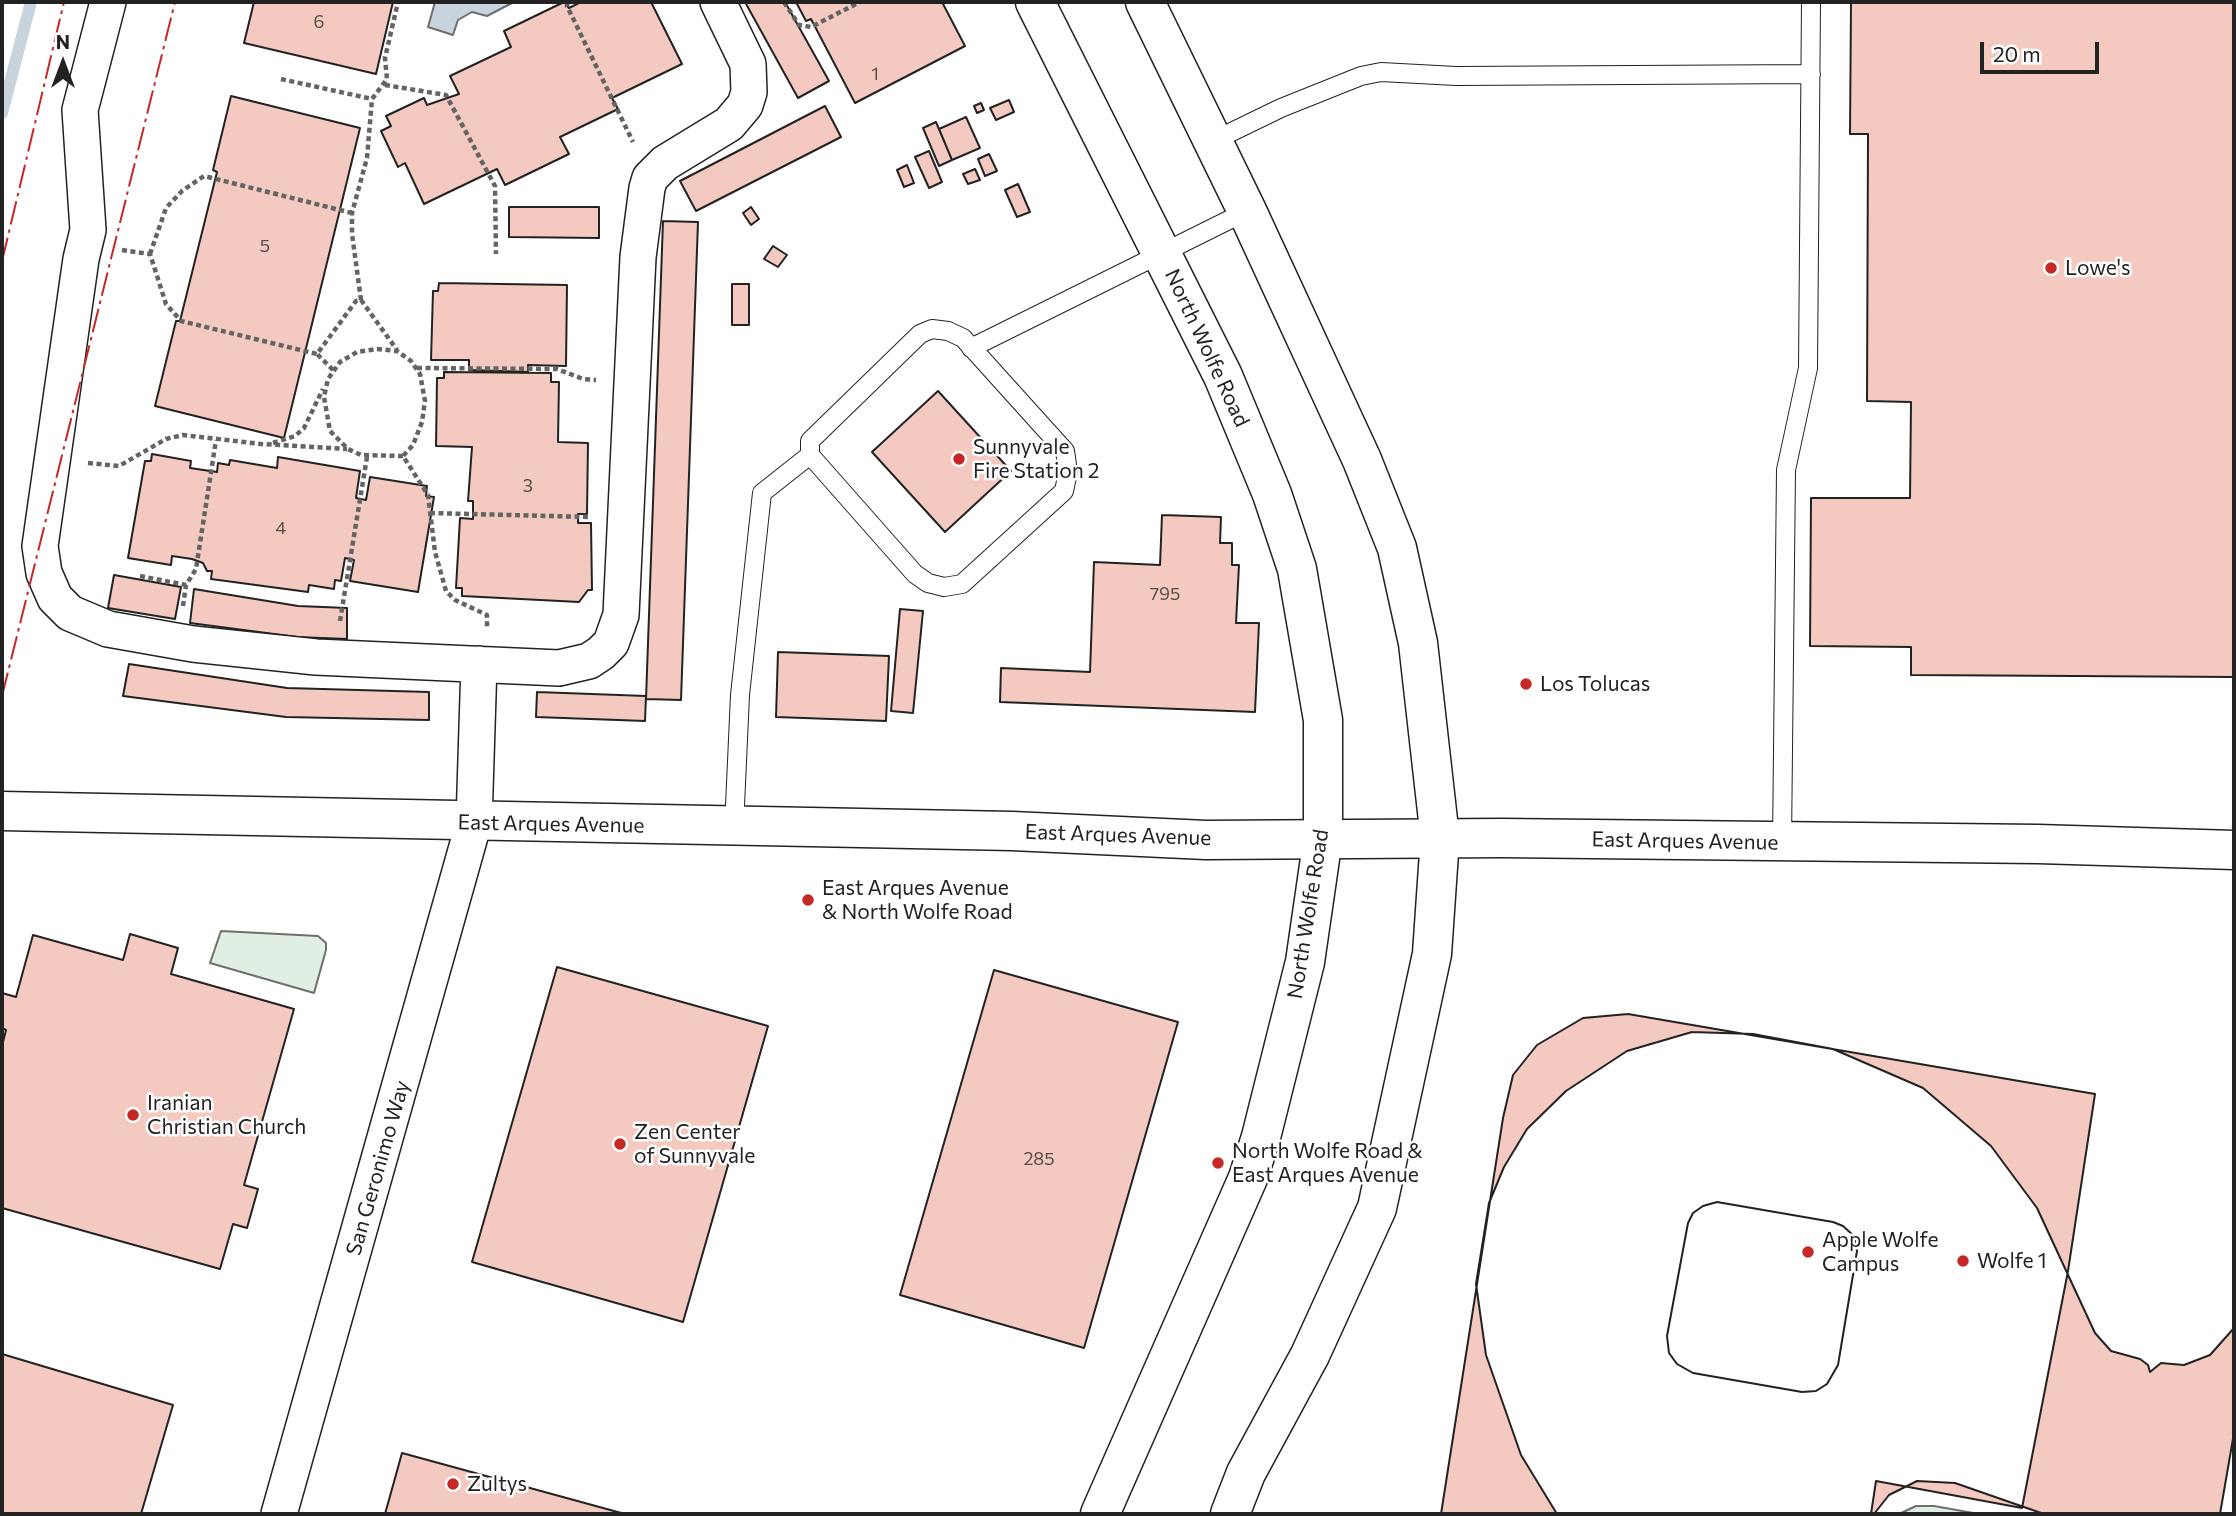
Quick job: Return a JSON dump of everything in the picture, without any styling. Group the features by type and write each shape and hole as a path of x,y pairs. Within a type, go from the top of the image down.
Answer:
{"main road":[{"name":"North Wolfe Road","path":"1035,2 1163,251 1223,376 1272,494 1297,569 1323,720 1323,838 1305,962 1248,1178 1100,1514"},
{"path":"1145,2 1247,211 1362,460 1397,548 1419,643 1440,838 1432,954 1377,1208 1310,1355 1246,1473 1230,1514"},
{"name":"East Arques Avenue","path":"2,811 734,828 1012,831 1206,840 1440,838 2038,844 2234,850"}],"street":[{"path":"108,2 79,120 87,244 81,259 40,546 44,573 55,598 70,613 88,623 128,634 177,641 334,658 574,666 589,661 606,648 621,615 641,219 650,178 665,163 729,124 745,104 749,92 748,64 718,2"},
{"name":"San Geronimo Way","path":"279,1514 474,822 484,665"}],"lane":[{"path":"1782,843 1786,470 1795,415 1808,368 1811,2"},
{"path":"1213,141 1281,108 1361,76 1381,72 1456,76 1811,74"},
{"path":"971,348 1247,211"},
{"path":"932,329 948,331 963,338 1065,451 1068,472 1064,491 962,584 944,587 928,583 915,574 810,455 810,441 920,334 932,329"},
{"path":"734,828 740,695 762,493 810,455"}],"path":[{"path":"385,85 385,58 398,2"},
{"path":"568,2 567,6 650,178"},
{"path":"784,2 799,25 811,27 860,2"},
{"path":"281,79 372,99"},
{"path":"53,457 119,466 166,439 183,435 261,444 348,449 367,457 403,456 413,445 422,422 424,386 417,368 397,351 361,300 352,234 352,213 367,158 372,99 375,92 385,85 437,91 446,95 495,186 496,254"},
{"path":"333,370 317,354 181,321 166,304 150,254 166,208 182,191 204,176 352,213"},
{"path":"87,244 150,254"},
{"path":"317,354 325,348 351,304 361,300"},
{"path":"261,444 285,440 304,428 333,370 349,356 365,349 397,351"},
{"path":"417,368 557,369 583,380 632,381"},
{"path":"328,379 324,397 326,420 330,431 348,449"},
{"path":"177,641 186,584 196,569 216,440"},
{"path":"403,456 425,488 435,552 446,591 455,600 487,615 484,665"},
{"path":"334,658 367,457"},
{"path":"430,513 627,519"},
{"path":"140,576 186,584"}],"green space":[{"path":"221,931 318,936 326,943 326,950 314,993 210,963"},
{"path":"1916,1506 1934,1506 1979,1514 1899,1514"}],"shaded area":[{"path":"435,2 514,2 487,16 472,12 458,20 453,35 428,27"}],"building":[{"path":"254,2 393,2 376,74 244,43"},
{"path":"564,2 569,8 581,2 651,2 682,64 612,98 618,109 560,137 569,154 505,185 497,169 424,204 405,163 398,167 381,131 391,126 386,116 424,98 427,105 459,94 450,76 511,47 504,31"},
{"path":"745,2 785,2 829,81 798,98"},
{"path":"796,2 942,2 965,46 855,103 811,19 806,21"},
{"name":"Lowe's","path":"1851,2 2234,2 2234,677 1911,675 1911,647 1810,646 1811,498 1910,498 1911,402 1867,401 1868,134 1850,134"},
{"path":"231,96 360,128 284,438 155,406 176,321 180,321 217,172 213,170"},
{"path":"1009,100 1014,112 996,120 990,108"},
{"path":"981,103 984,110 977,113 974,106"},
{"path":"825,106 841,137 696,211 680,181"},
{"path":"966,117 980,148 952,160 939,129"},
{"path":"936,122 952,160 939,166 923,128"},
{"path":"929,151 942,182 929,188 915,157"},
{"path":"989,154 997,171 985,176 978,159"},
{"path":"907,165 914,183 904,187 897,170"},
{"path":"975,169 980,180 968,184 963,174"},
{"path":"1018,184 1030,212 1017,217 1005,190"},
{"path":"509,207 599,207 599,238 509,237"},
{"path":"751,207 759,219 751,225 743,213"},
{"path":"663,221 698,222 681,700 646,699"},
{"path":"773,246 787,255 778,267 764,259"},
{"path":"439,283 567,285 566,366 528,365 528,372 469,370 469,360 431,360 433,291 438,291"},
{"path":"732,284 749,284 749,325 732,325"},
{"path":"444,372 551,373 551,382 559,382 558,442 588,443 587,514 578,514 578,523 591,523 592,590 588,590 579,602 462,596 462,588 456,588 460,518 473,519 473,501 468,501 472,447 436,446 437,378 444,378"},
{"path":"938,391 1011,471 945,532 872,452"},
{"path":"152,454 191,461 190,468 217,472 218,463 229,465 230,460 277,468 278,457 360,471 356,498 366,500 370,477 427,486 426,496 434,497 418,592 350,581 354,560 345,558 341,581 335,580 334,589 309,585 308,592 211,579 212,571 207,571 203,563 192,559 172,556 171,565 128,558 145,461 151,461"},
{"path":"1162,515 1221,517 1220,543 1232,543 1232,565 1239,565 1236,623 1259,623 1255,712 1000,702 1001,668 1090,672 1094,562 1160,565"},
{"path":"114,575 181,587 175,619 108,608"},
{"path":"194,589 298,606 347,608 347,639 297,637 190,623"},
{"path":"900,609 923,611 913,713 891,711"},
{"path":"778,652 889,656 886,721 776,717"},
{"path":"129,664 287,688 429,692 429,720 286,717 123,696"},
{"path":"537,692 646,696 645,721 536,717"},
{"name":"Iranian Christian Church","path":"130,934 178,948 171,974 294,1009 244,1185 258,1189 247,1228 233,1224 220,1269 2,1208 2,1046 6,1030 2,1028 2,993 16,997 33,935 123,960"},
{"name":"Zen Center of Sunnyvale","path":"557,967 768,1026 683,1322 472,1262"},
{"path":"994,970 1178,1022 1084,1348 900,1295"},
{"name":"Wolfe 1","path":"1628,1014 2095,1094 2068,1271 2022,1508 1876,1481 1871,1514 1441,1514 1503,1118 1513,1075 1537,1045 1583,1018","holes":["1717,1202 1843,1226 1854,1236 1857,1251 1838,1365 1827,1384 1816,1391 1802,1392 1693,1373 1677,1364 1669,1353 1667,1336 1688,1223 1693,1213 1703,1206"]},
{"name":"Wolfe 1","path":"1692,1032 1753,1034 1833,1049 1923,1088 1991,1146 2037,1208 2095,1333 2111,1351 2140,1359 2148,1365 2150,1372 2161,1363 2184,1365 2210,1355 2234,1328 2234,1514 2044,1514 1955,1483 1917,1481 1889,1495 1874,1514 1557,1514 1521,1455 1486,1355 1476,1284 1489,1203 1504,1167 1527,1129 1566,1091 1627,1051","holes":["1717,1202 1843,1226 1854,1236 1857,1251 1838,1365 1827,1384 1816,1391 1802,1392 1693,1373 1677,1364 1669,1353 1667,1336 1688,1223 1693,1213 1703,1206"]},
{"path":"2,1354 173,1405 141,1514 2,1514"},
{"path":"2234,1433 2234,1514 2220,1514"},
{"name":"Zultys","path":"402,1453 625,1514 385,1514"}],"waterway":[{"path":"2,113 31,2"}],"power":[{"path":"2,261 64,2"},
{"path":"2,696 175,2"}],"place":[{"name":"Lowe's","path":"2051,268"},
{"name":"Sunnyvale Fire Station 2","path":"959,459"},
{"name":"Los Tolucas","path":"1526,684"},
{"name":"East Arques Avenue & North Wolfe Road","path":"808,900"},
{"name":"Iranian Christian Church","path":"133,1115"},
{"name":"Zen Center of Sunnyvale","path":"620,1144"},
{"name":"North Wolfe Road & East Arques Avenue","path":"1218,1163"},
{"name":"Apple Wolfe Campus","path":"1808,1252"},
{"name":"Wolfe 1","path":"1963,1261"},
{"name":"Zultys","path":"453,1484"}]}
